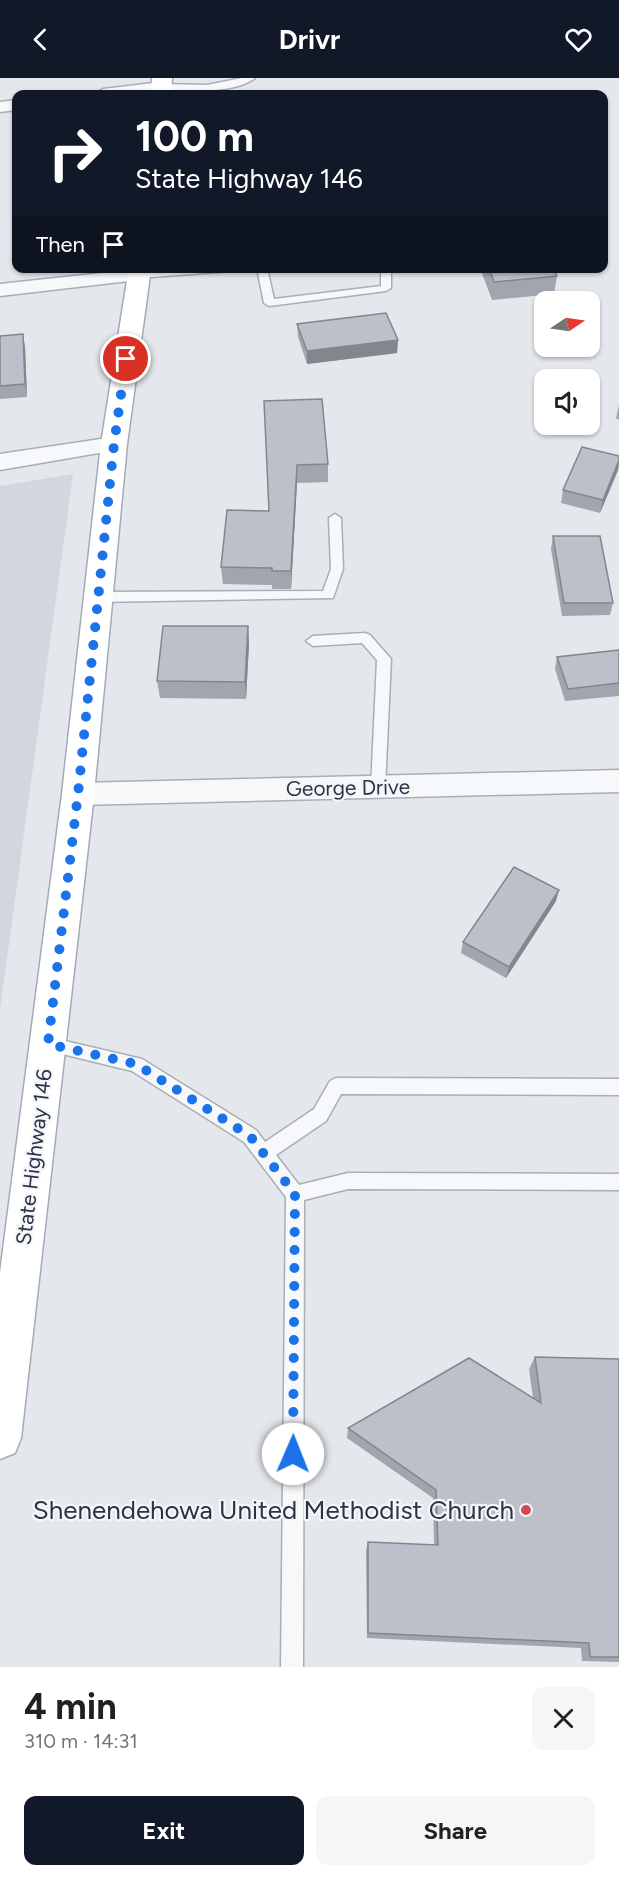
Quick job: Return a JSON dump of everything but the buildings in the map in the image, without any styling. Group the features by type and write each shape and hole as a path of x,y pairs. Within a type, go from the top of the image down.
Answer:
{"main road":[{"name":"State Highway 146","path":"0,1437 78,794 114,444 139,273"}],"street":[{"path":"137,90 162,87"},
{"path":"0,290 131,273"},
{"path":"0,462 114,444"},
{"name":"George Drive","path":"78,794 619,781"}],"lane":[{"path":"162,87 209,89 225,87 251,78"},
{"path":"263,273 269,303 386,288 386,273"},
{"path":"99,597 328,595 337,569 335,518"},
{"path":"314,642 366,638 384,659 378,788"},
{"path":"48,1044 136,1064 250,1136 295,1194 292,1667"},
{"path":"263,1154 320,1115 336,1086 619,1087"},
{"path":"295,1194 348,1181 619,1182"}],"shaded area":[{"path":"73,474 0,1010 0,486"}],"place":[{"name":"Shenendehowa United Methodist Church","path":"526,1510"}],"route":[{"path":"126,359 114,444 78,794 48,1044 136,1064 250,1136 295,1194 293,1454"}]}
